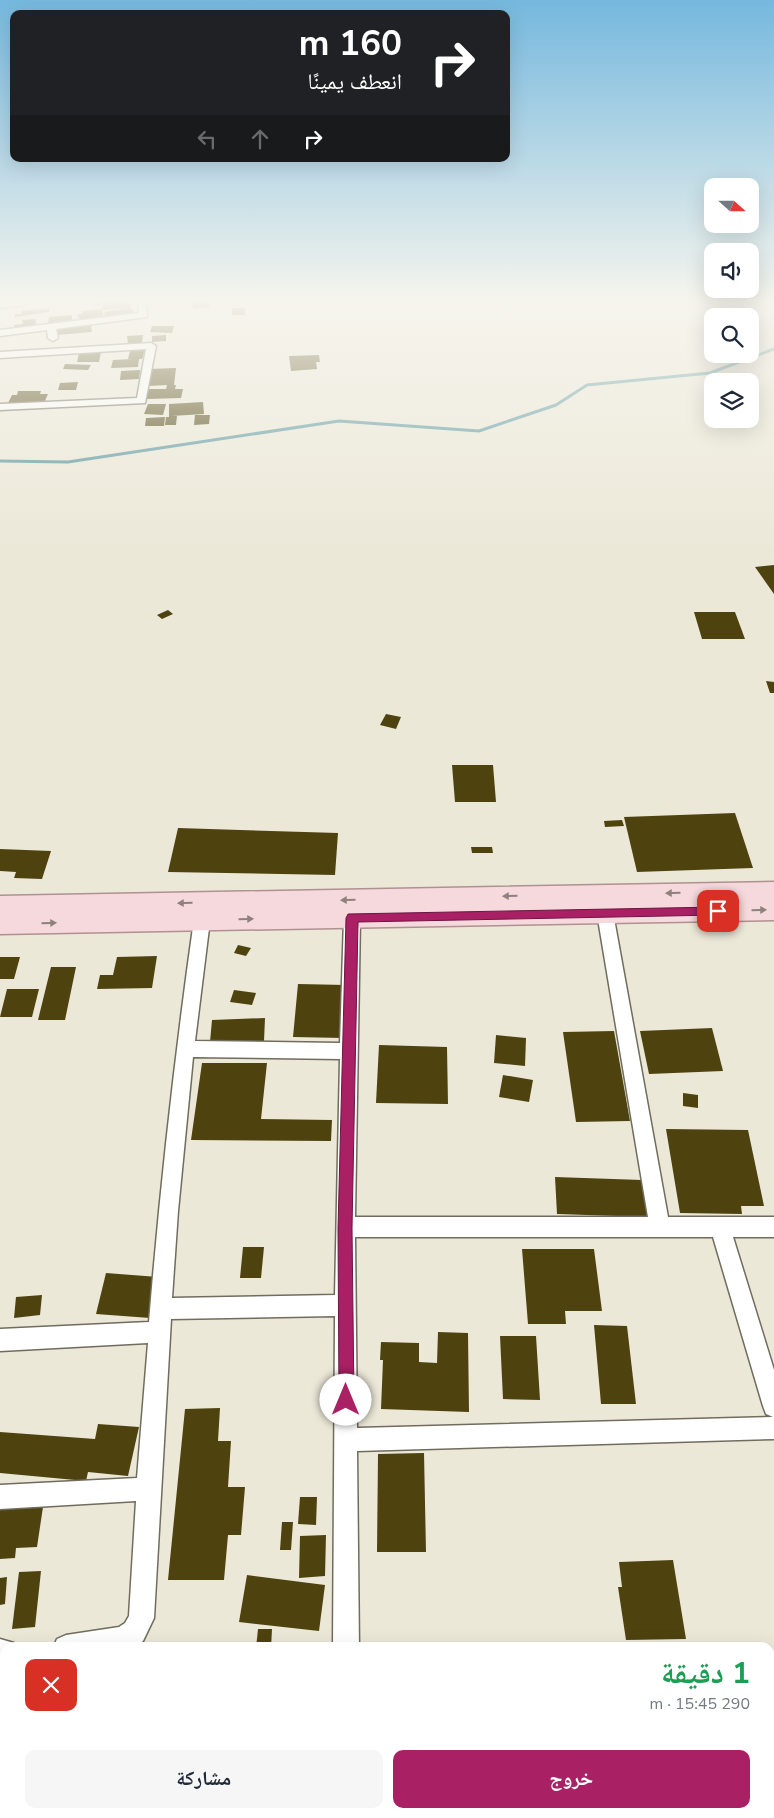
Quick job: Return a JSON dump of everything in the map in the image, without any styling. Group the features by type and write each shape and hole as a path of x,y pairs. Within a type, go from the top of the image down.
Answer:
{"main road":[{"path":"0,906 774,891"},
{"path":"0,924 774,910"}],"street":[{"path":"0,407 141,401 144,387"},
{"path":"605,913 660,1227"},
{"path":"346,1642 345,1228 352,918"},
{"path":"105,1642 124,1639 134,1632 141,1618 148,1489 168,1211 185,1050 202,920"},
{"path":"185,1050 349,1052"},
{"path":"720,1227 774,1406"},
{"path":"345,1228 774,1227"},
{"path":"160,1309 346,1305"},
{"path":"0,1340 159,1332"},
{"path":"347,1440 774,1428"},
{"path":"0,1497 148,1489"}],"building":[{"path":"59,387 77,387 76,390 58,390"},
{"path":"167,387 176,387 175,389 183,389 181,398 146,399 148,389 166,389"},
{"path":"18,391 41,391 40,394 48,394 44,403 20,402 18,405 7,405 12,395 17,395"},
{"path":"203,402 204,414 171,416 177,416 176,425 165,425 166,417 169,417 169,404"},
{"path":"148,404 166,404 163,415 144,414"},
{"path":"195,415 210,415 209,424 194,425"},
{"path":"165,417 164,426 145,426 146,418"},
{"path":"774,565 774,594 755,567"},
{"path":"168,610 173,614 162,619 157,615"},
{"path":"694,612 735,612 745,639 702,639"},
{"path":"766,681 774,682 774,693 770,693"},
{"path":"386,714 401,717 396,729 380,725"},
{"path":"452,765 493,765 496,802 455,802"},
{"path":"735,813 753,868 637,872 624,817"},
{"path":"622,820 624,826 605,827 604,821"},
{"path":"178,828 338,833 335,875 168,872"},
{"path":"471,847 492,847 493,853 472,853"},
{"path":"0,849 51,851 42,879 14,878 16,872 0,871"},
{"path":"238,945 251,948 246,956 234,953"},
{"path":"157,956 152,988 97,989 100,975 113,975 117,957"},
{"path":"0,957 20,957 14,979 0,979"},
{"path":"51,967 76,967 65,1020 38,1020"},
{"path":"298,984 346,985 343,1038 293,1037"},
{"path":"7,989 39,989 32,1017 0,1017"},
{"path":"234,990 256,993 252,1005 230,1002"},
{"path":"265,1018 264,1041 210,1042 212,1020"},
{"path":"712,1028 723,1071 649,1074 640,1031"},
{"path":"614,1031 630,1121 576,1122 563,1032"},
{"path":"496,1035 526,1038 525,1066 494,1063"},
{"path":"379,1045 447,1047 448,1104 376,1103"},
{"path":"202,1063 267,1063 261,1119 332,1120 331,1141 191,1140"},
{"path":"503,1075 533,1080 529,1102 499,1097"},
{"path":"683,1093 698,1095 698,1108 683,1106"},
{"path":"666,1129 748,1130 764,1206 741,1206 742,1214 680,1213"},
{"path":"555,1177 642,1180 647,1217 557,1214"},
{"path":"243,1247 264,1247 261,1278 240,1278"},
{"path":"522,1249 594,1249 602,1311 565,1311 566,1324 528,1324"},
{"path":"106,1273 158,1277 150,1318 96,1314"},
{"path":"42,1295 40,1315 14,1318 16,1297"},
{"path":"594,1325 627,1326 636,1404 601,1404"},
{"path":"438,1332 468,1333 469,1412 381,1409 383,1360 380,1360 381,1342 419,1343 419,1362 437,1363"},
{"path":"500,1336 536,1336 540,1400 503,1399"},
{"path":"220,1408 218,1441 231,1441 228,1487 245,1487 241,1535 228,1535 224,1580 168,1580 185,1409"},
{"path":"98,1424 139,1427 128,1476 88,1472 86,1481 0,1473 0,1432 95,1439"},
{"path":"424,1453 426,1552 377,1552 378,1454"},
{"path":"300,1497 317,1497 316,1525 298,1524"},
{"path":"43,1507 37,1547 16,1548 15,1558 0,1559 0,1509"},
{"path":"282,1522 293,1522 291,1550 280,1550"},
{"path":"326,1535 325,1576 299,1578 300,1536"},
{"path":"673,1560 686,1639 626,1640 618,1587 622,1587 619,1562"},
{"path":"41,1571 35,1627 12,1629 19,1572"},
{"path":"247,1575 325,1585 319,1631 239,1622"},
{"path":"7,1577 5,1604 0,1605 0,1578"},
{"path":"258,1629 272,1629 271,1642 257,1642"}],"waterway":[{"path":"0,461 68,462 339,421 479,431 556,405 584,387"}],"route":[{"path":"346,1400 345,1228 352,918 718,911"}]}
